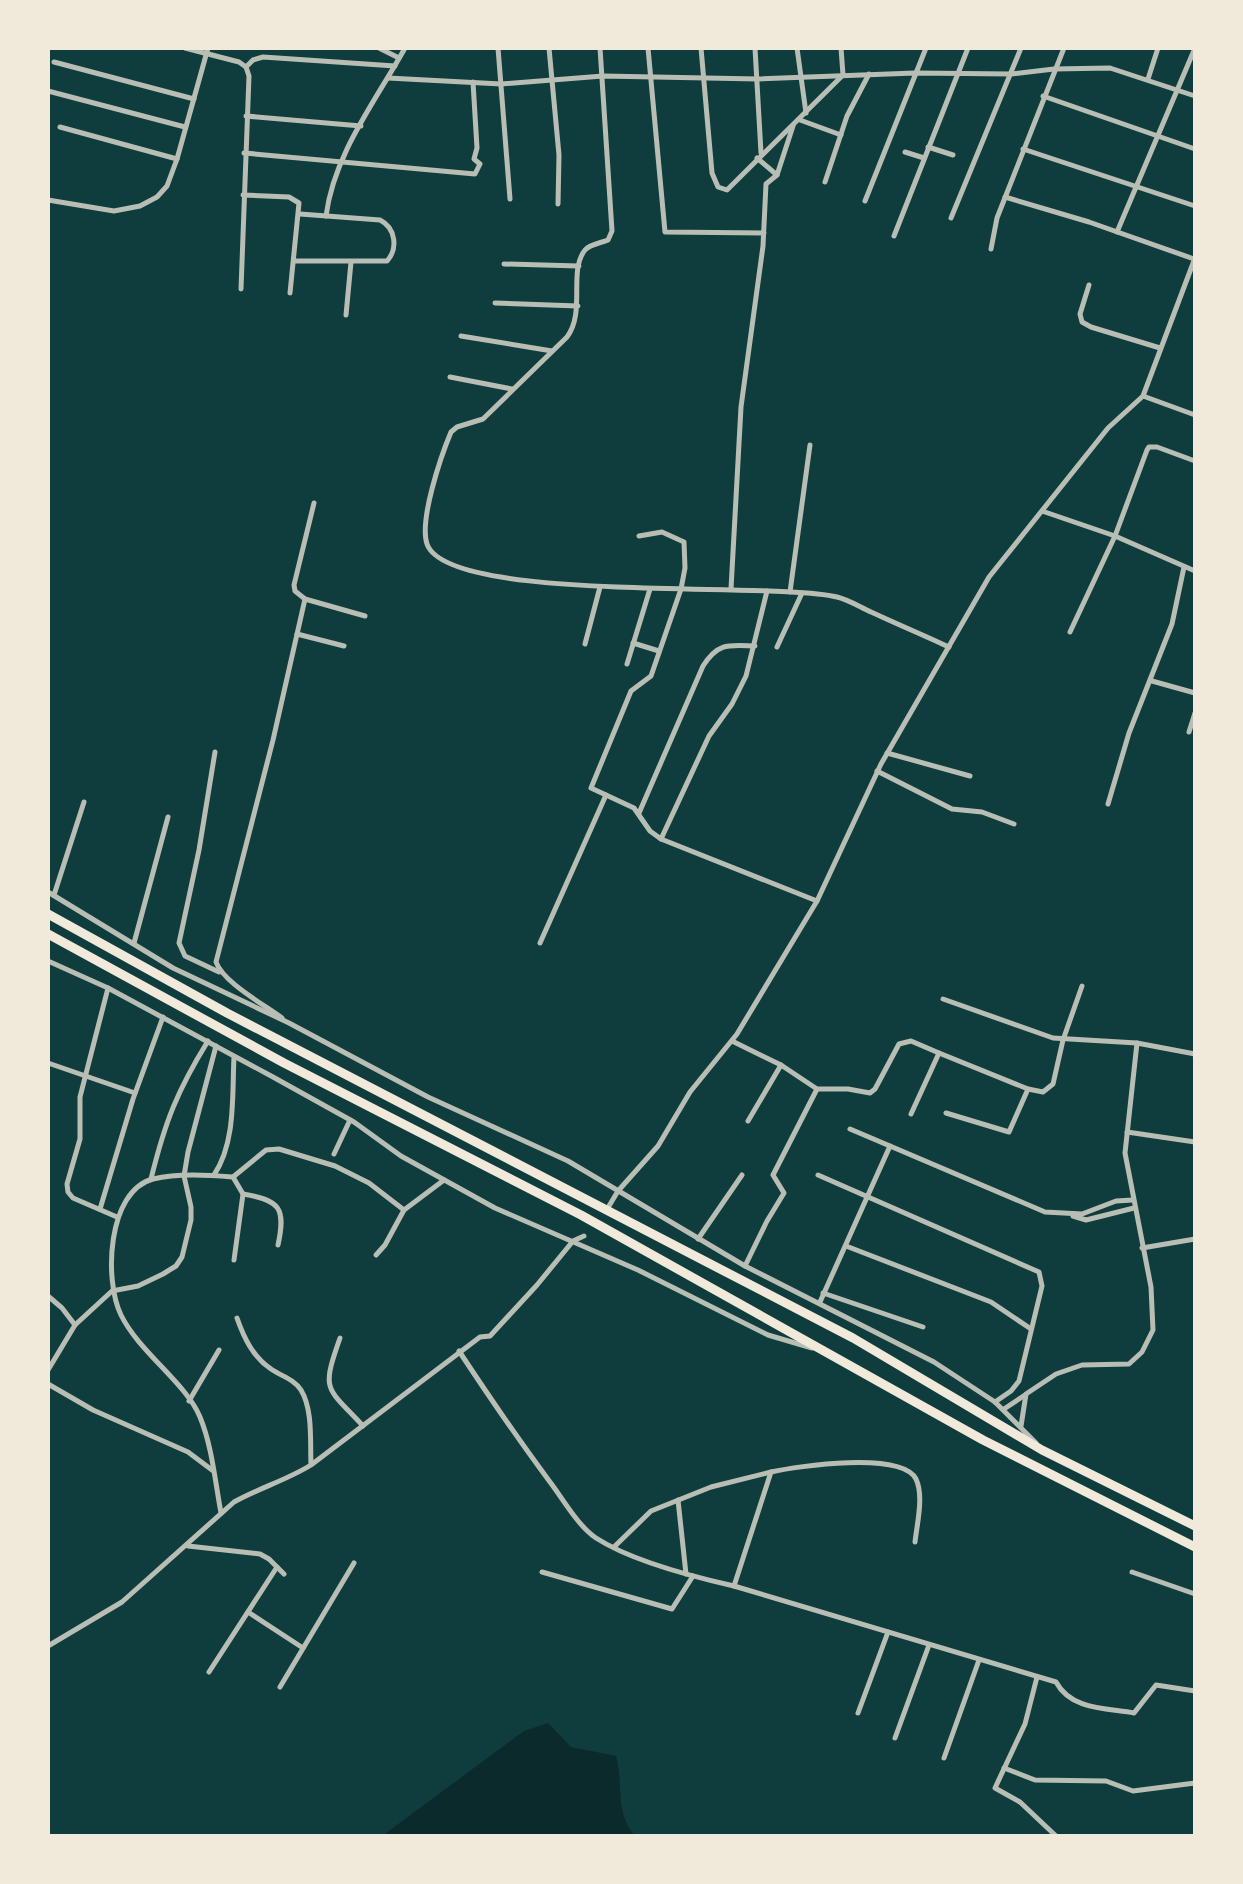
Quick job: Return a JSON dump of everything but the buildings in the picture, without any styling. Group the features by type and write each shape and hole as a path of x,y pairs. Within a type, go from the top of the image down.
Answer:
{"highway":[{"path":"48,914 240,1020 853,1338 1042,1450 1195,1526"},
{"path":"48,934 284,1063 581,1215 983,1440 1195,1547"}],"street":[{"path":"185,48 207,51 239,62 246,67 249,76 241,289"},
{"path":"379,48 399,58"},
{"path":"326,216 331,186 341,160 405,48"},
{"path":"498,48 510,199"},
{"path":"549,48 559,155 558,204"},
{"path":"600,48 612,231 608,240 584,251 579,266 578,306 573,329 483,419 451,432 433,483 427,545 436,556 484,574 546,584 731,589 838,597 949,647"},
{"path":"648,48 665,232 764,233"},
{"path":"701,48 712,173 718,187 729,190 759,156 843,75 841,48"},
{"path":"755,48 759,156 777,175"},
{"path":"797,48 806,114"},
{"path":"865,201 926,48"},
{"path":"894,236 968,48"},
{"path":"951,218 1021,48"},
{"path":"991,249 997,218 1064,48"},
{"path":"1148,79 1158,48"},
{"path":"1117,232 1195,48"},
{"path":"48,200 114,211 140,206 157,197 167,186 177,159 207,51"},
{"path":"246,67 253,60 263,57 395,66"},
{"path":"54,62 194,99"},
{"path":"388,78 501,84 603,76 758,79 915,73 1011,74 1110,68 1195,96"},
{"path":"825,182 847,116 869,74"},
{"path":"244,153 475,174 480,164 474,159 477,148 473,82"},
{"path":"48,91 185,127"},
{"path":"1043,96 1195,149"},
{"path":"246,116 361,126"},
{"path":"799,120 841,135"},
{"path":"731,589 741,407 764,233 766,184 777,175 793,126"},
{"path":"60,127 177,159"},
{"path":"928,147 953,155"},
{"path":"1023,149 1195,206"},
{"path":"905,152 924,158"},
{"path":"243,195 296,199 299,203 290,293"},
{"path":"609,1206 618,1191 658,1146 690,1092 732,1041 817,901 877,771 989,577 1108,428 1143,396 1195,258 1005,197"},
{"path":"294,261 387,261 393,255 393,231 380,220 300,214"},
{"path":"346,315 351,262"},
{"path":"504,264 579,266"},
{"path":"1089,285 1080,314 1082,322 1160,348"},
{"path":"495,303 578,306"},
{"path":"461,336 552,351"},
{"path":"450,377 513,389"},
{"path":"1143,396 1195,415"},
{"path":"790,592 810,445"},
{"path":"1070,632 1115,536 1149,447 1195,461"},
{"path":"314,503 294,585 298,595 365,616"},
{"path":"1042,511 1115,536 1195,571"},
{"path":"639,536 662,532 684,542 685,568 681,589 651,676 631,691 591,788 628,804 650,831 661,839 817,901"},
{"path":"1108,804 1129,733 1172,624 1184,567"},
{"path":"585,644 600,587"},
{"path":"627,664 650,589"},
{"path":"661,839 718,723 746,676 767,591"},
{"path":"777,647 802,593"},
{"path":"220,972 216,962 305,599"},
{"path":"297,634 344,646"},
{"path":"633,643 659,651"},
{"path":"639,814 711,654 727,645 755,646"},
{"path":"1152,681 1195,693"},
{"path":"1189,732 1195,713"},
{"path":"215,752 199,850 179,943 185,956 220,972 289,1023"},
{"path":"887,753 970,776"},
{"path":"877,771 952,809 982,812 1014,824"},
{"path":"540,943 606,795"},
{"path":"84,802 51,894 185,974 289,1023 428,1097 568,1161 745,1266 934,1362 995,1402 1042,1450"},
{"path":"134,943 168,817"},
{"path":"48,961 108,988 208,1041 350,1120 401,1156 495,1208 722,1310 768,1335 825,1352"},
{"path":"732,1041 781,1065 817,1089 870,1093 895,1050 904,1041 911,1041 1028,1089 1043,1092 1050,1088 1082,986"},
{"path":"108,988 85,1076 78,1114 82,1127 67,1184 73,1198 117,1217"},
{"path":"943,999 1040,1035 1063,1040 1080,1038 1137,1043 1195,1054"},
{"path":"100,1209 135,1093 163,1017"},
{"path":"208,1041 170,1111 151,1179 128,1200 117,1217 112,1245 112,1291 130,1330 199,1415 208,1443 221,1513"},
{"path":"1003,1409 1056,1374 1082,1365 1129,1364 1142,1352 1153,1330 1151,1287 1125,1153 1137,1043"},
{"path":"48,1370 75,1325 112,1291 138,1286 163,1274 176,1266 182,1257 191,1220 184,1176 193,1123 216,1046"},
{"path":"911,1114 939,1053"},
{"path":"214,1175 221,1164 229,1134 234,1057"},
{"path":"48,1063 135,1093"},
{"path":"748,1121 781,1065"},
{"path":"745,1266 784,1193 773,1175 817,1089"},
{"path":"946,1113 1009,1132 1028,1089"},
{"path":"334,1154 350,1120"},
{"path":"850,1129 1036,1210 1086,1220 1134,1208"},
{"path":"1127,1132 1195,1142"},
{"path":"820,1302 890,1146"},
{"path":"151,1179 214,1175 233,1177 266,1150 279,1149 335,1166 369,1183 404,1210"},
{"path":"698,1239 742,1175"},
{"path":"818,1175 1036,1269 1042,1281 1016,1386 995,1402"},
{"path":"233,1177 243,1194 234,1260"},
{"path":"376,1255 404,1210 444,1180"},
{"path":"243,1194 273,1201 281,1212 278,1245"},
{"path":"1072,1215 1094,1211 1116,1201 1133,1200"},
{"path":"48,1646 122,1602 221,1513 253,1491 294,1476 311,1465 459,1351 480,1337 490,1336 573,1241 584,1236"},
{"path":"1142,1248 1195,1239"},
{"path":"846,1246 991,1302 1031,1329"},
{"path":"823,1293 923,1327"},
{"path":"48,1296 75,1325"},
{"path":"237,1318 255,1356 294,1382 302,1391 308,1411 311,1465"},
{"path":"340,1338 328,1373 329,1387 363,1426"},
{"path":"189,1401 219,1350"},
{"path":"459,1351 563,1500 594,1536 614,1547 689,1575 1056,1682 1062,1694 1072,1702 1134,1713 1156,1685 1195,1691"},
{"path":"48,1384 93,1410 188,1452 212,1470"},
{"path":"1021,1427 1026,1394"},
{"path":"614,1547 651,1511 711,1487 771,1472 844,1461 905,1470 916,1479 919,1495 915,1542"},
{"path":"734,1586 771,1472"},
{"path":"542,1572 672,1609 689,1575 678,1500"},
{"path":"188,1545 260,1554 284,1574"},
{"path":"280,1687 354,1563"},
{"path":"209,1672 277,1567"},
{"path":"1132,1572 1195,1594"},
{"path":"248,1612 303,1648"},
{"path":"858,1713 888,1632"},
{"path":"895,1738 929,1645"},
{"path":"944,1758 979,1660"},
{"path":"1037,1677 1025,1724 995,1788 1020,1802 1056,1836"},
{"path":"1004,1768 1035,1780 1106,1781 1133,1791 1195,1783"}],"water":[{"path":"548,1723 571,1747 616,1756 624,1817 635,1836 382,1836 524,1731"}]}
